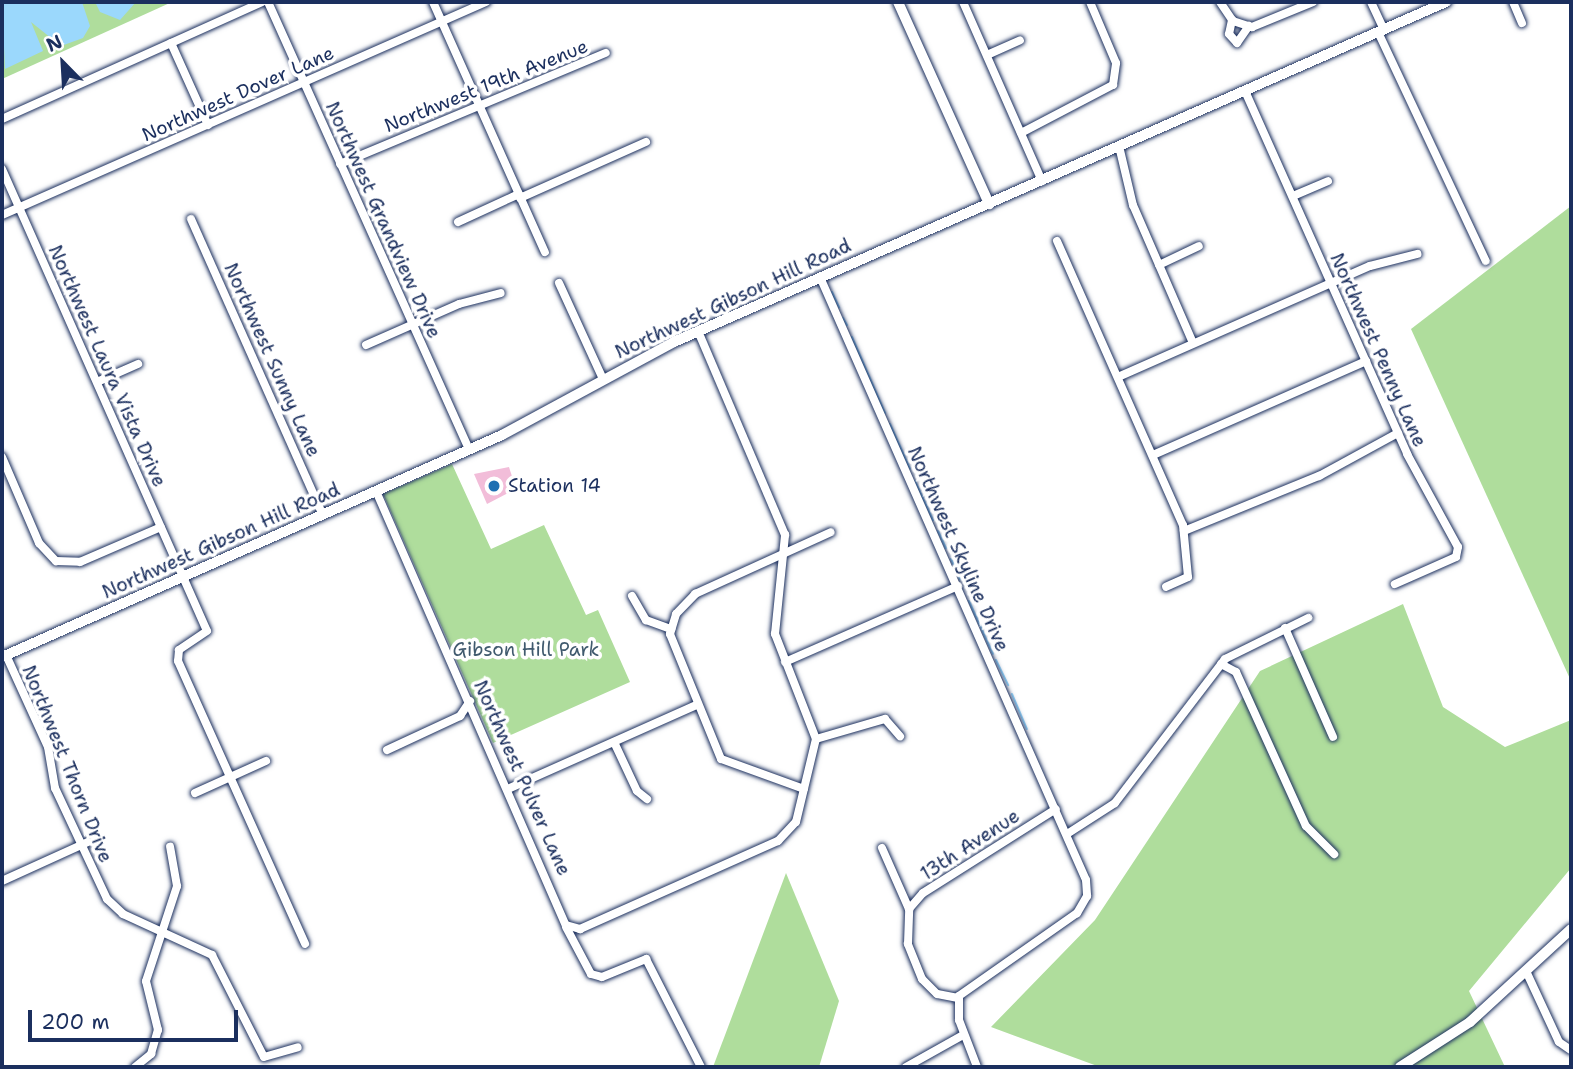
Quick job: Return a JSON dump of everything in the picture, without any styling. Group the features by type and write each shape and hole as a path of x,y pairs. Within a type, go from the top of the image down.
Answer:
{"main road":[{"name":"Northwest Gibson Hill Road","path":"4,656 469,450 698,331 1446,2"}],"street":[{"path":"2,119 262,2"},
{"name":"Northwest Grandview Drive","path":"268,2 469,450"},
{"path":"433,2 545,253"},
{"name":"Northwest Dover Lane","path":"2,215 486,2"},
{"path":"898,2 989,204"},
{"path":"963,2 1042,181"},
{"path":"1021,132 1101,97 1116,77 1114,56 1090,2"},
{"path":"1220,2 1240,24 1313,2"},
{"path":"1371,2 1381,31 1486,261"},
{"path":"1513,2 1522,23"},
{"path":"987,55 1020,40"},
{"path":"171,43 208,125"},
{"name":"Northwest 19th Avenue","path":"340,164 477,103 606,53"},
{"name":"Northwest Penny Lane","path":"1245,91 1398,433 1459,550 1456,557 1395,584"},
{"path":"458,222 646,142"},
{"path":"1119,146 1133,205 1194,342"},
{"name":"Northwest Laura Vista Drive","path":"2,169 207,631 179,650 178,661 231,777"},
{"path":"1293,196 1328,181"},
{"name":"Northwest Sunny Lane","path":"191,219 323,514"},
{"path":"1057,241 1184,531 1188,577 1166,587"},
{"path":"1159,265 1199,246"},
{"path":"1118,377 1331,282 1417,254"},
{"name":"Northwest Skyline Drive","path":"820,277 1086,880 1083,906 975,979 958,999"},
{"path":"559,283 603,379"},
{"path":"366,345 412,325 501,293"},
{"path":"566,925 580,929 778,841 794,825 816,739 785,662 774,625 786,552 780,517 698,331"},
{"path":"1153,455 1366,361"},
{"path":"97,382 138,364"},
{"path":"1184,531 1319,476 1398,433"},
{"path":"2,457 39,543 56,561 80,562 161,527"},
{"name":"Northwest Pulver Lane","path":"376,491 510,788 566,925 591,974 602,977 635,960 646,959 659,975 701,1067"},
{"path":"804,789 726,764 675,657 671,629 690,597 831,532"},
{"path":"785,662 958,586"},
{"path":"632,596 646,620 671,629"},
{"path":"1067,834 1115,803 1221,664 1284,628 1308,618"},
{"path":"1284,628 1333,737"},
{"name":"Northwest Thorn Drive","path":"4,656 48,747 55,788 115,908 201,946 218,962 264,1057 298,1047"},
{"path":"1221,664 1236,672 1306,826 1334,854"},
{"path":"387,750 460,716 470,701"},
{"path":"510,788 696,705"},
{"path":"816,739 885,719 900,736"},
{"path":"614,742 637,791 648,799"},
{"path":"195,793 266,761"},
{"path":"231,777 305,944"},
{"name":"13th Avenue","path":"909,912 923,893 1056,809"},
{"path":"2,881 84,844"},
{"path":"137,1067 156,1043 146,981 177,880 170,847"},
{"path":"882,848 909,912 908,944 922,979 937,994 958,999 963,1035 977,1067"},
{"path":"1400,1067 1453,1035 1571,929"},
{"path":"1526,971 1559,1042 1571,1050"},
{"path":"906,1067 963,1035"}],"green space":[{"path":"2,2 172,2 2,79"},
{"path":"1571,206 1571,681 1411,329"},
{"name":"Gibson Hill Park","path":"452,464 491,549 544,525 586,615 598,610 630,682 493,743 383,494"},
{"path":"1403,604 1443,707 1505,747 1571,720 1571,868 1469,991 1505,1067 1100,1067 991,1027 1095,920 1260,671"},
{"path":"786,873 839,1001 819,1067 713,1067"}],"water":[{"path":"2,2 82,2 90,26 83,38 61,46 31,22 43,51 5,69"},
{"path":"95,2 136,2 120,20 100,12"}],"building":[{"name":"Station 14","path":"509,467 516,489 487,504 474,474"}],"waterway":[{"path":"832,292 839,307"},
{"path":"843,318 847,325"},
{"path":"852,337 885,413"},
{"path":"890,424 910,469"},
{"path":"915,481 933,520"},
{"path":"938,531 946,548"},
{"path":"951,559 960,579"},
{"path":"969,601 993,654"},
{"path":"996,660 1008,685"},
{"path":"1012,694 1027,729"}],"place":[{"name":"Station 14","path":"494,486"}]}
